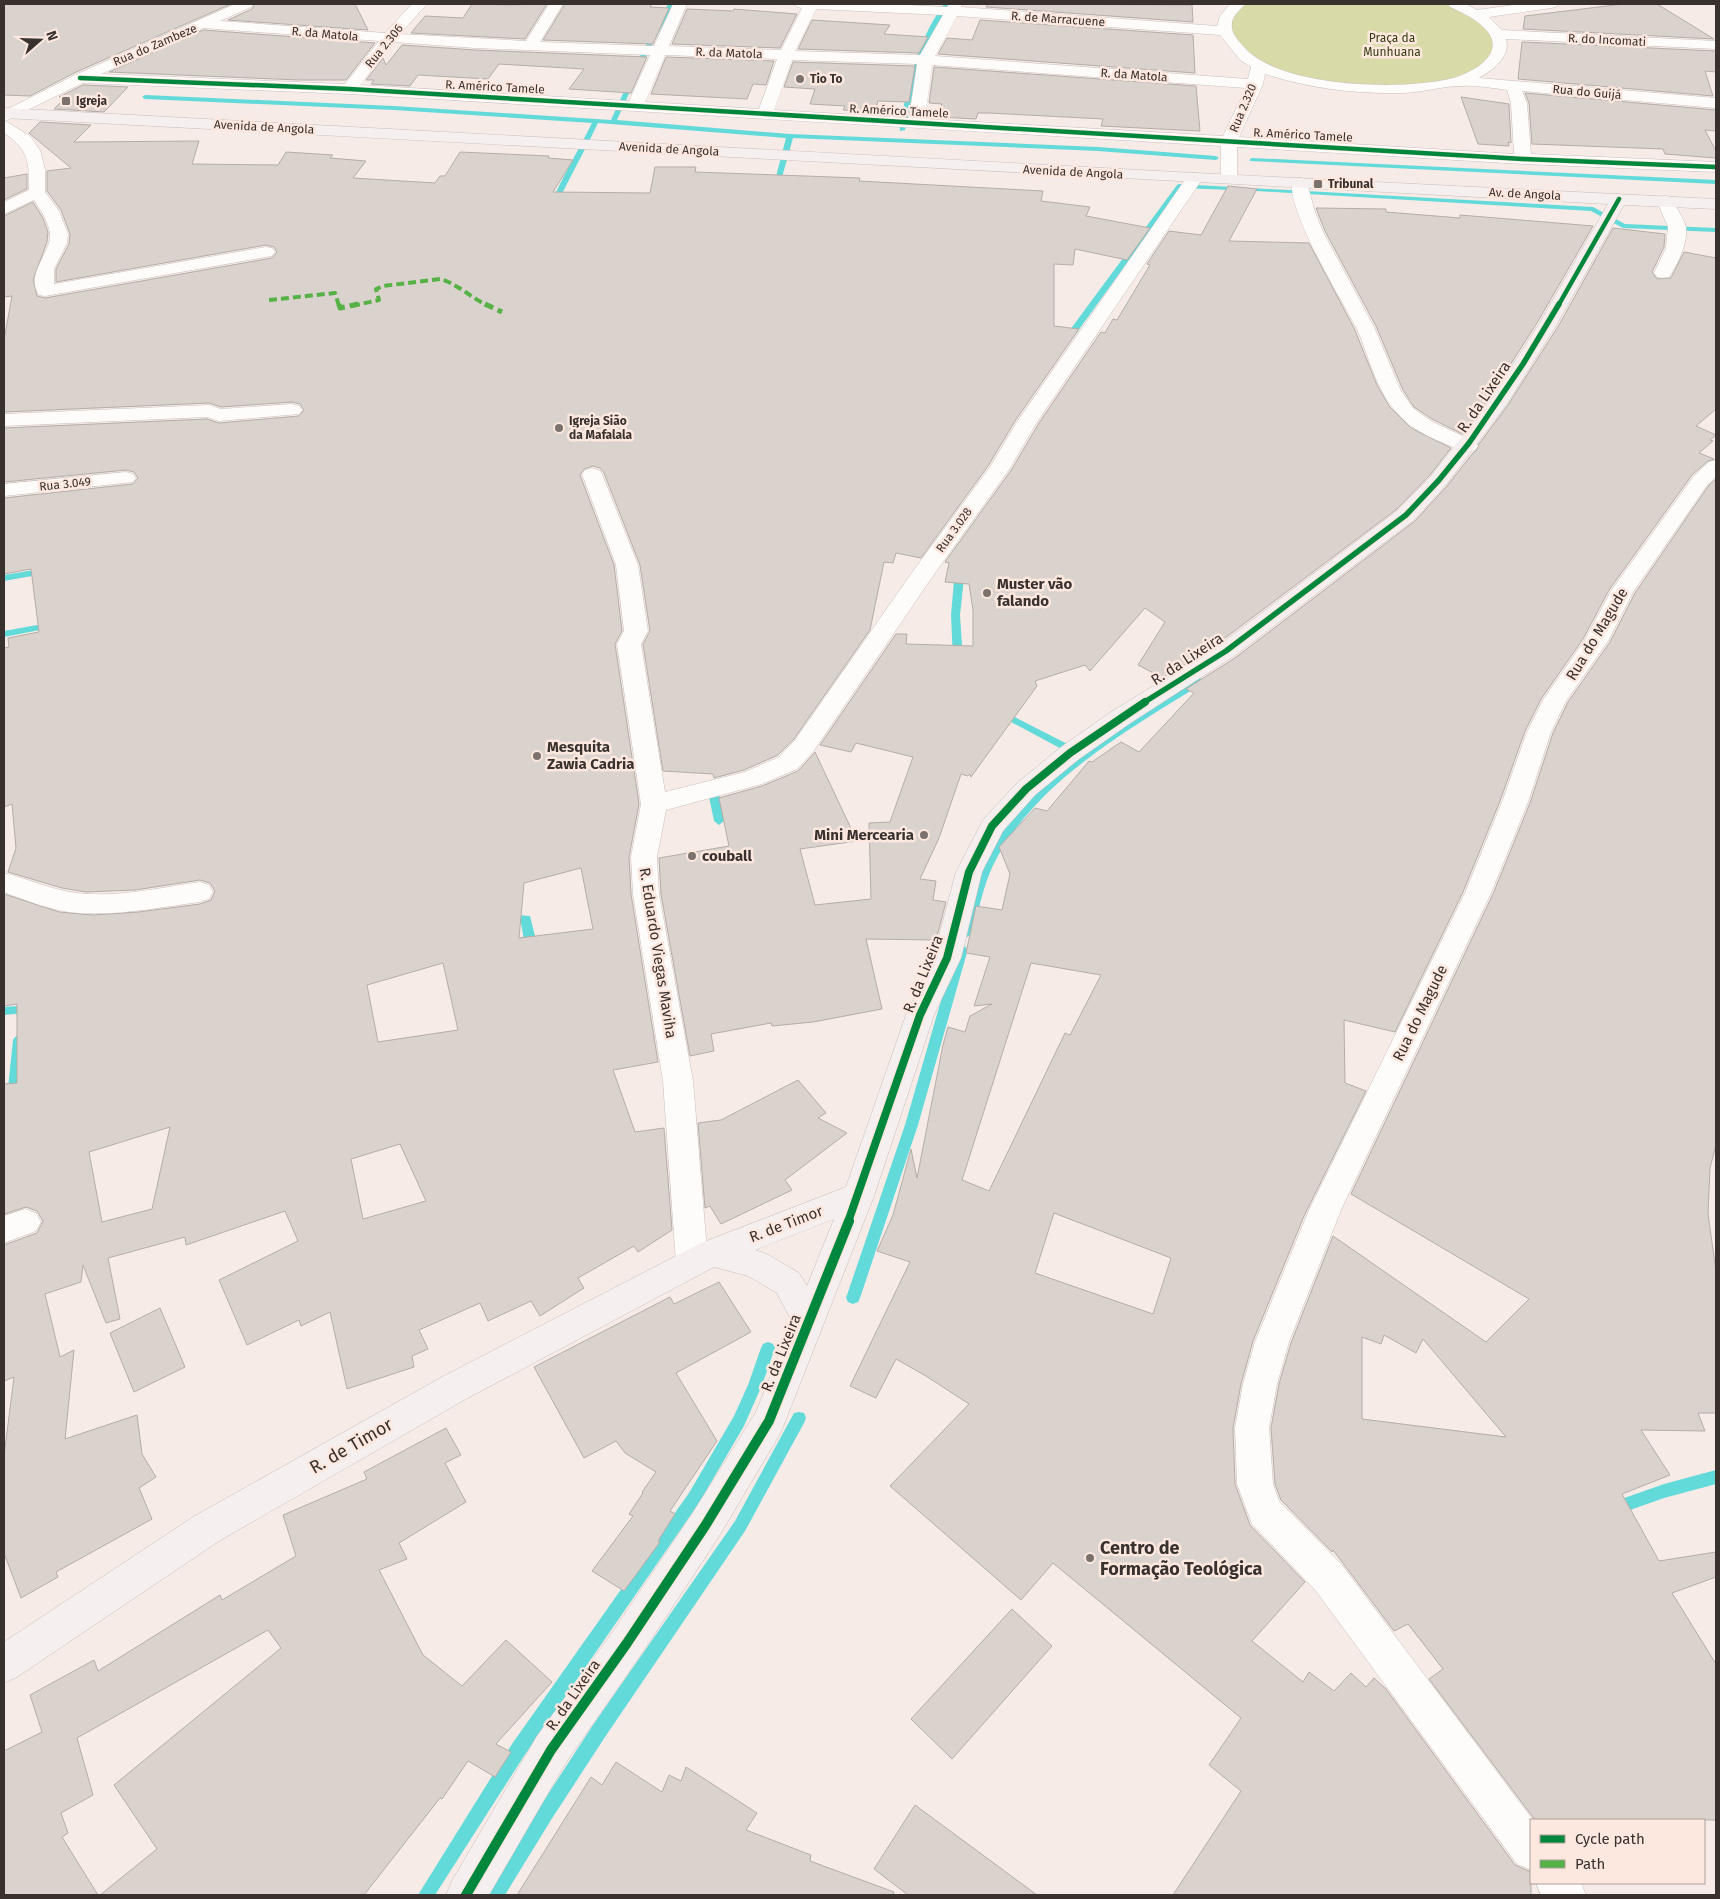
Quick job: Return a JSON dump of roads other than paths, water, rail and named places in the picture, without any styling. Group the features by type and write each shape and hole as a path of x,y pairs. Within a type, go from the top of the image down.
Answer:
{"street":[{"name":"Rua do Zambeze","path":"5,117 80,78 246,4"},
{"name":"Rua 2.306","path":"349,89 388,39 420,4"},
{"path":"530,46 556,4"},
{"path":"635,106 680,4"},
{"name":"R. de Marracuene","path":"802,4 954,7 1224,31"},
{"path":"765,114 786,55 811,4"},
{"path":"1238,4 1230,10 1224,20 1224,31 1231,44 1258,67 1303,80 1341,87 1383,90 1423,88 1457,81 1480,72 1495,61 1500,48 1497,34 1476,14 1455,4"},
{"path":"1476,14 1551,4"},
{"path":"916,123 925,60 954,7"},
{"name":"R. da Matola","path":"204,24 388,39 925,60 1255,84"},
{"name":"R. do Incomati","path":"1497,34 1716,45"},
{"name":"Rua 2.320","path":"1229,180 1229,142 1255,84 1258,67"},
{"name":"R. Américo Tamele","path":"80,78 349,89 1523,159 1716,167"},
{"name":"Rua do Guijá","path":"1457,81 1716,103"},
{"path":"1513,86 1519,103 1523,159"},
{"path":"5,117 32,150 37,169 37,192 50,211 59,234 58,243 45,268 45,291 266,252"},
{"name":"Avenida de Angola","path":"5,117 1334,185"},
{"name":"Rua 3.028","path":"654,804 753,778 788,763 804,746 919,579 1000,468 1027,422 1195,178"},
{"path":"1300,183 1306,213 1365,328 1382,366 1382,373 1398,402 1413,420 1468,446"},
{"name":"Av. de Angola","path":"1334,185 1716,204"},
{"path":"4,210 37,192"},
{"name":"R. da Lixeira","path":"466,1895 551,1750 705,1526 768,1421 859,1196 920,1015 948,958 969,872 992,826 1026,789 1070,753 1120,718 1226,651 1406,515 1433,489 1468,446 1534,348 1619,199"},
{"path":"1663,273 1675,248 1676,227 1665,201"},
{"path":"4,420 209,411 219,415 292,410"},
{"name":"Rua do Magude","path":"1530,1849 1329,1578 1265,1512 1255,1484 1252,1428 1260,1384 1272,1342 1325,1210 1478,892 1515,802 1539,732 1556,700 1596,641 1622,590 1701,480 1716,466"},
{"name":"R. Eduardo Viegas Maviha","path":"592,474 627,565 635,613 636,631 629,644 654,804 644,856 646,894 678,1081 702,1258"},
{"name":"Rua 3.049","path":"4,490 126,478"},
{"path":"4,882 20,889 77,903 132,900 200,892"},
{"name":"R. de Timor","path":"13,1654 206,1529 454,1388 702,1258 859,1196"},
{"name":"R. de Timor","path":"702,1258 756,1264 788,1283 809,1322"},
{"path":"1557,1884 1566,1895"}],"waterway":[{"path":"613,122 643,56 671,4"},
{"path":"902,130 922,48 929,32 947,4"},
{"path":"145,97 394,108 613,122"},
{"path":"553,206 596,121"},
{"path":"613,122 790,136"},
{"path":"776,188 790,136"},
{"path":"790,136 1098,149 1216,158"},
{"path":"1252,160 1716,182"},
{"path":"1067,340 1179,186 1593,209 1623,226 1716,230"},
{"path":"958,660 955,615 960,569"},
{"path":"4,578 46,571"},
{"path":"4,634 37,628"},
{"path":"967,933 981,883 993,854 1011,827 1032,802 1085,756 1200,681"},
{"path":"1001,713 1075,752"},
{"path":"719,821 713,792 721,789"},
{"path":"506,918 526,919 530,940 528,952"},
{"path":"853,1298 884,1212 912,1125 962,949"},
{"path":"4,1011 31,1009"},
{"path":"14,1088 19,1040"},
{"path":"426,1895 518,1750 694,1498 739,1421 755,1385 768,1348"},
{"path":"496,1895 545,1814 599,1731 740,1526 799,1418"},
{"path":"1613,1509 1664,1491 1716,1477"}],"place":[{"name":"Tio To","path":"800,79"},
{"name":"Igreja","path":"66,101"},
{"name":"Tribunal","path":"1318,184"},
{"name":"Igreja Sião da Mafalala","path":"559,428"},
{"name":"Muster vão falando","path":"987,593"},
{"name":"Mesquita Zawia Cadria","path":"537,756"},
{"name":"Mini Mercearia","path":"924,835"},
{"name":"couball","path":"692,856"},
{"name":"Centro de Formação Teológica","path":"1090,1558"}],"park label":[{"name":"Praça da Munhuana","path":"1392,45"}]}
